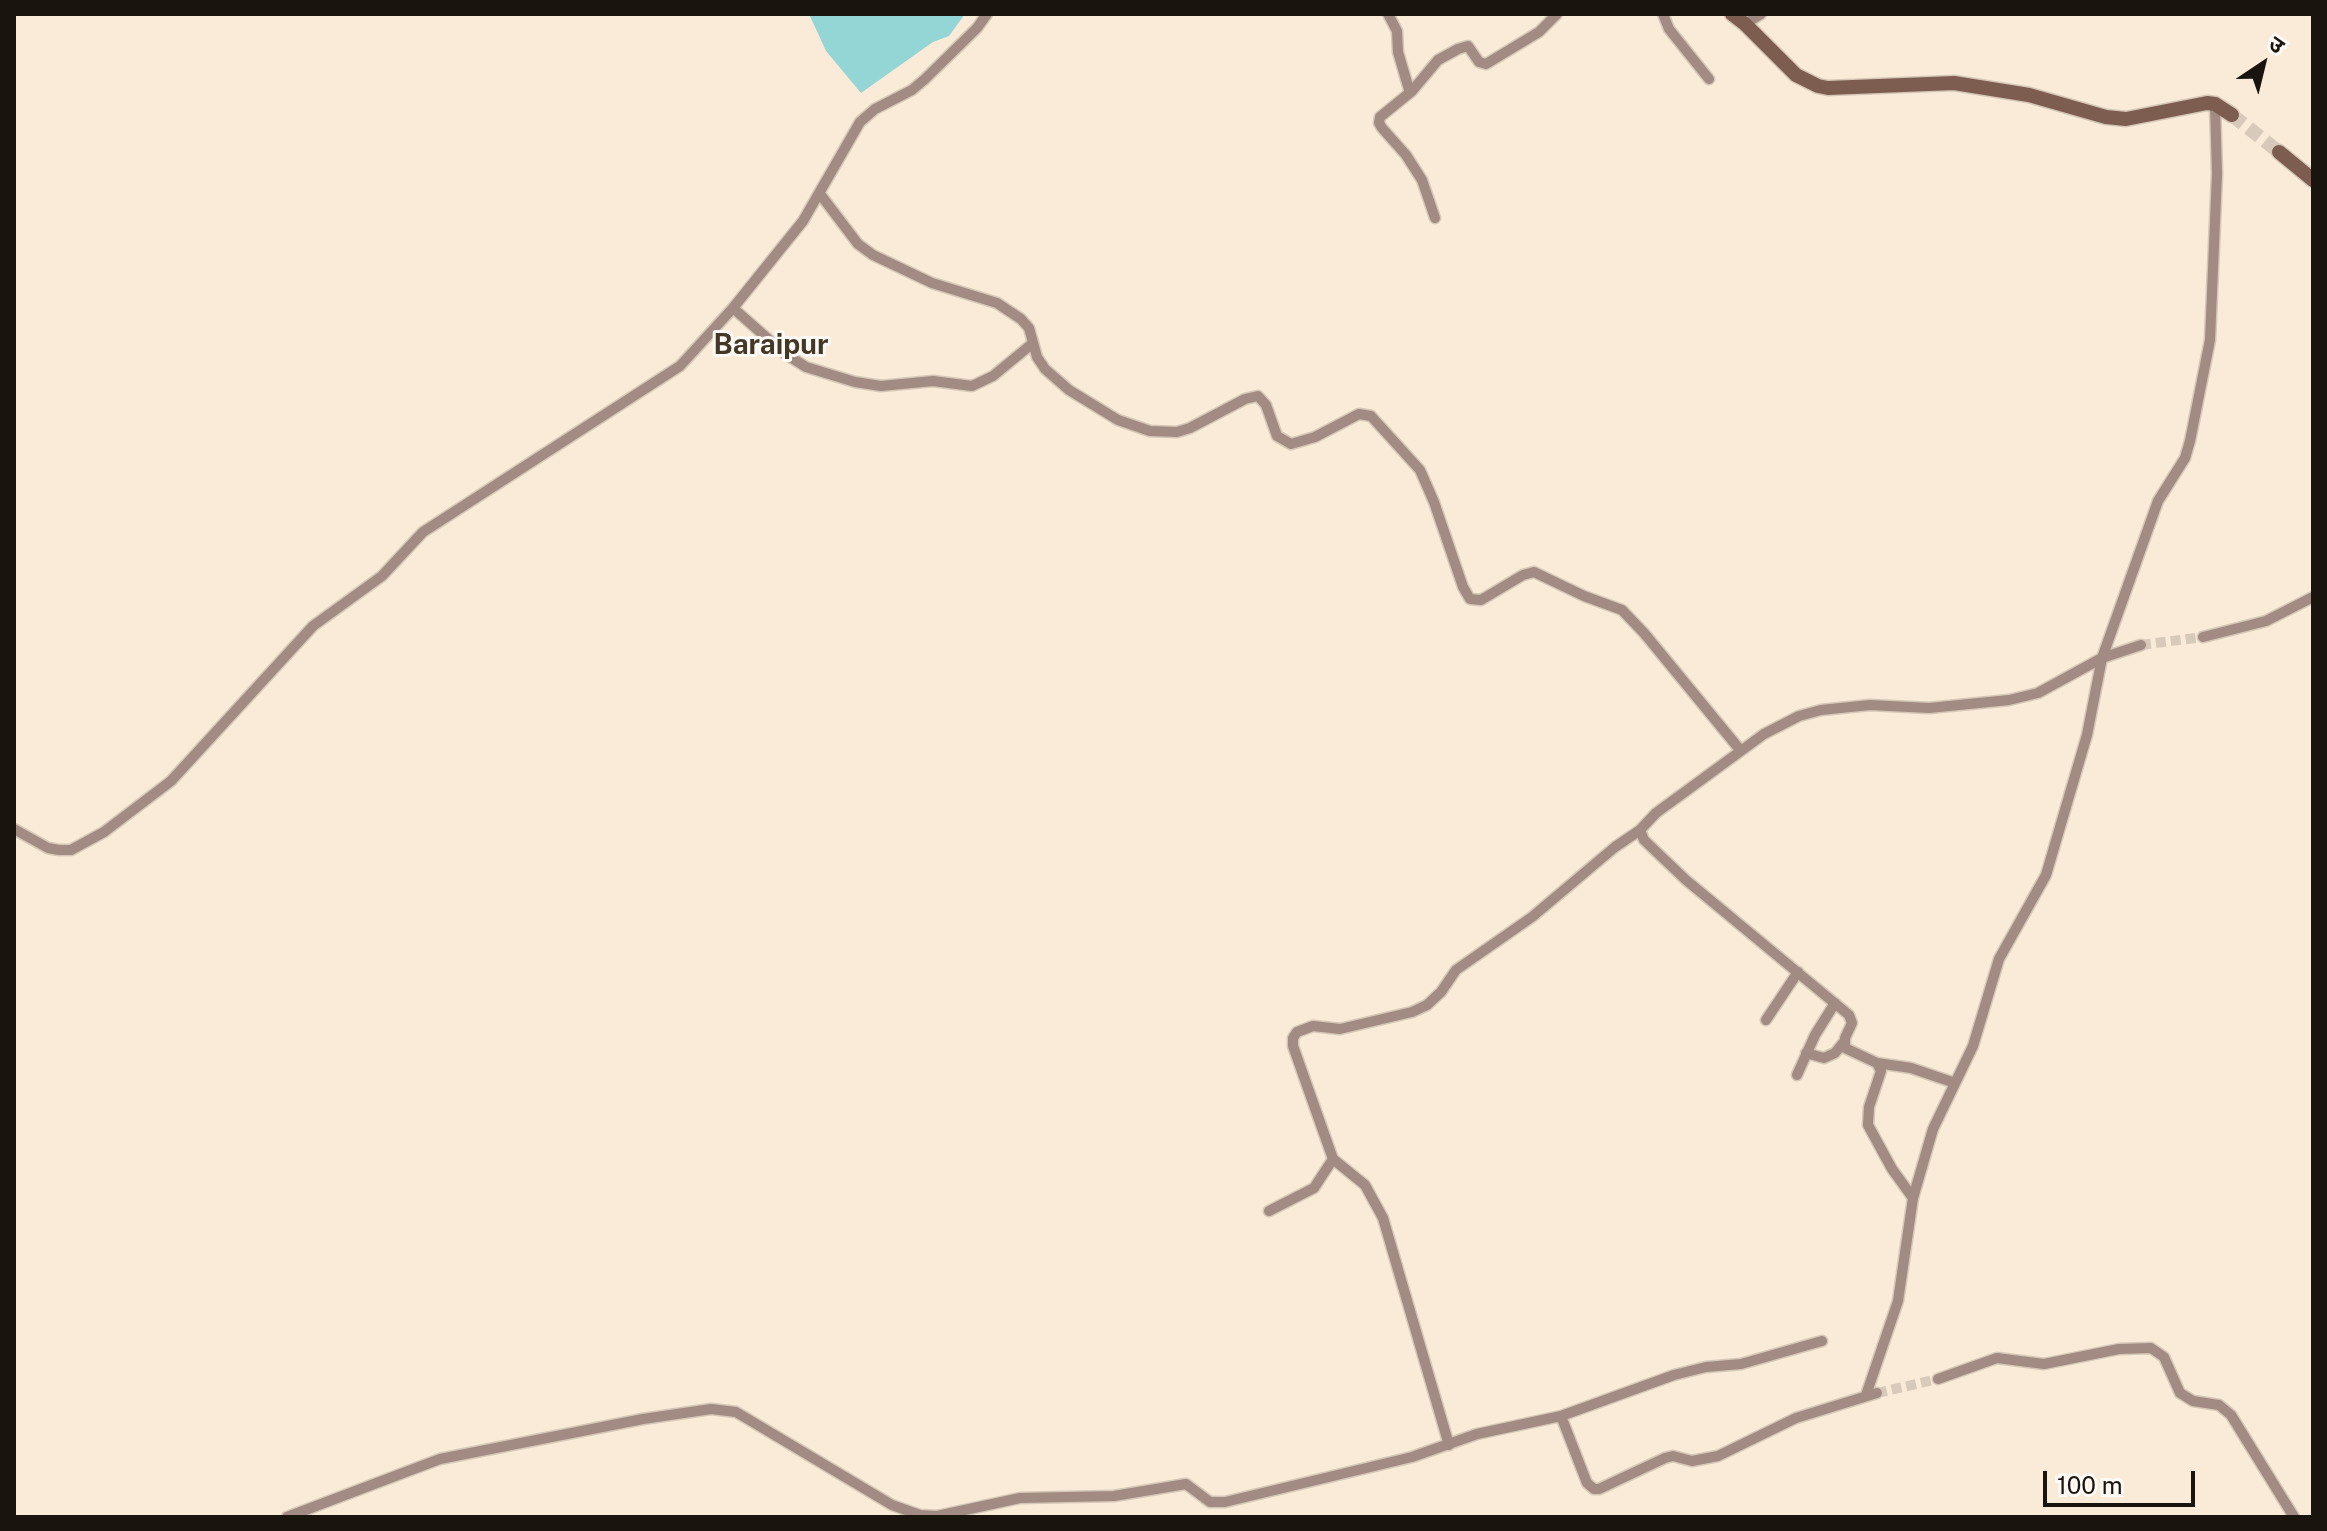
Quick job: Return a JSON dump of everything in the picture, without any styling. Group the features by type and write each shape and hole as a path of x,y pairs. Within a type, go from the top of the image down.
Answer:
{"street":[{"path":"14,829 48,848 59,850 71,850 104,832 171,781 313,626 382,576 423,532 680,366 733,308 803,221 866,115 912,90 977,28 987,14"},
{"path":"1388,14 1397,31 1398,52 1410,93"},
{"path":"1435,218 1415,167 1379,123 1380,117 1410,93 1438,60 1468,46 1479,62 1486,64 1539,32 1557,14"},
{"path":"1663,14 1669,29 1709,79"},
{"path":"1732,14 1796,75 1828,88 1954,83 2029,95 2093,115 2126,119 2200,103 2215,104 2232,115"},
{"path":"1745,24 1761,14"},
{"path":"1561,1416 1587,1483 1594,1489 1665,1458 1673,1456 1692,1461 1718,1456 1796,1418 1871,1394 1898,1301 1913,1198 1933,1129 1980,1025 1999,959 2046,875 2087,735 2102,658 2158,501 2185,458 2202,390 2210,340 2217,174 2215,104"},
{"path":"2279,152 2313,180"},
{"path":"820,194 866,251 915,276 997,303 1026,324 1039,362 1057,381 1118,420 1150,431 1167,433 1190,428 1253,396 1262,399 1277,436 1291,444 1315,437 1359,414 1371,416 1420,470 1470,599 1481,600 1523,575 1534,572 1622,610 1741,751"},
{"path":"733,308 784,353 806,367 855,382 881,386 933,381 972,386 993,376 1033,343"},
{"path":"2203,637 2258,624 2313,597"},
{"path":"1449,1445 1383,1218 1365,1185 1333,1159 1293,1046 1297,1032 1313,1026 1340,1029 1412,1012 1427,1005 1441,992 1456,970 1532,917 1615,847 1741,751 1783,723 1821,710 1870,705 1929,708 2009,700 2038,693 2102,658 2141,645"},
{"path":"1643,826 1644,840 1686,880 1851,1018 1843,1043 1835,1053 1824,1058 1806,1053"},
{"path":"1766,1020 1798,972"},
{"path":"1797,1075 1835,1003"},
{"path":"1843,1043 1849,1051 1877,1063 1898,1065 1955,1083"},
{"path":"1877,1063 1881,1071 1869,1107 1868,1125 1892,1169 1913,1198"},
{"path":"1269,1211 1314,1188 1333,1159"},
{"path":"287,1517 440,1459 643,1419 711,1409 736,1412 892,1505 920,1515 956,1513 1020,1498 1114,1496 1186,1484 1204,1498 1217,1503 1259,1495 1449,1445 1477,1434 1561,1416 1683,1372 1741,1364 1822,1341"},
{"path":"1938,1379 1997,1358 2044,1364 2143,1347 2159,1351 2180,1393 2193,1401 2219,1405 2231,1415 2294,1517"}],"water":[{"path":"809,14 965,14 949,36 933,42 861,93 826,51"}],"tunnel":[{"path":"2232,115 2279,152"},
{"path":"2141,645 2203,637"},
{"path":"1877,1393 1938,1379"}],"district":[{"name":"Baraipur","path":"771,345"}]}
